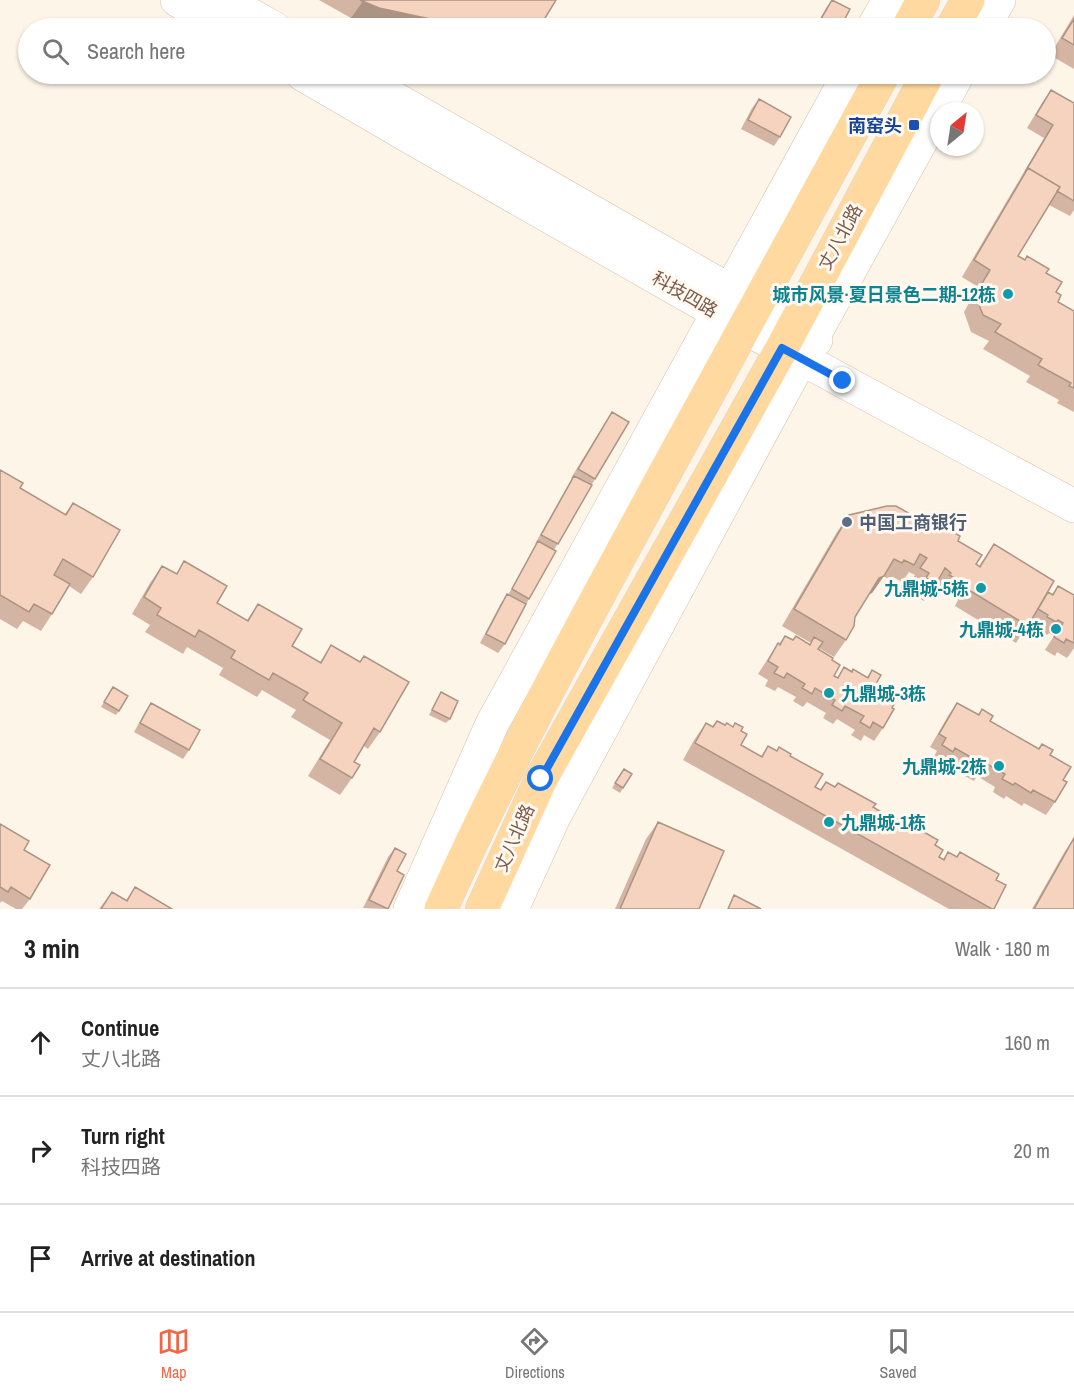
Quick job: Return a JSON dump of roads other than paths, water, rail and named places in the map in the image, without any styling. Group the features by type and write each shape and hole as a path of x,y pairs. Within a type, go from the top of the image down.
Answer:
{"main road":[{"path":"177,0 208,18"},
{"path":"224,0 256,18"},
{"path":"879,18 889,0"},
{"path":"914,18 924,0"},
{"path":"958,18 968,0"},
{"path":"989,18 999,0"},
{"name":"科技四路","path":"319,84 417,141 797,343 1074,506"},
{"name":"科技四路","path":"368,84 736,309"},
{"path":"410,909 492,724 736,309 844,84"},
{"name":"丈八北路","path":"441,909 475,834 736,309 878,84"},
{"name":"丈八北路","path":"482,909 541,779 797,343 923,84"},
{"path":"512,909 554,817 797,343 952,84"},
{"name":"科技四路","path":"797,343 1074,480"}],"place":[{"name":"南窑头","path":"914,125"},
{"name":"城市风景·夏日景色二期-12栋","path":"1008,294"},
{"name":"中国工商银行","path":"847,522"},
{"name":"九鼎城-5栋","path":"981,588"},
{"name":"九鼎城-4栋","path":"1056,629"},
{"name":"九鼎城-3栋","path":"829,693"},
{"name":"九鼎城-2栋","path":"999,766"},
{"name":"九鼎城-1栋","path":"829,822"}]}
